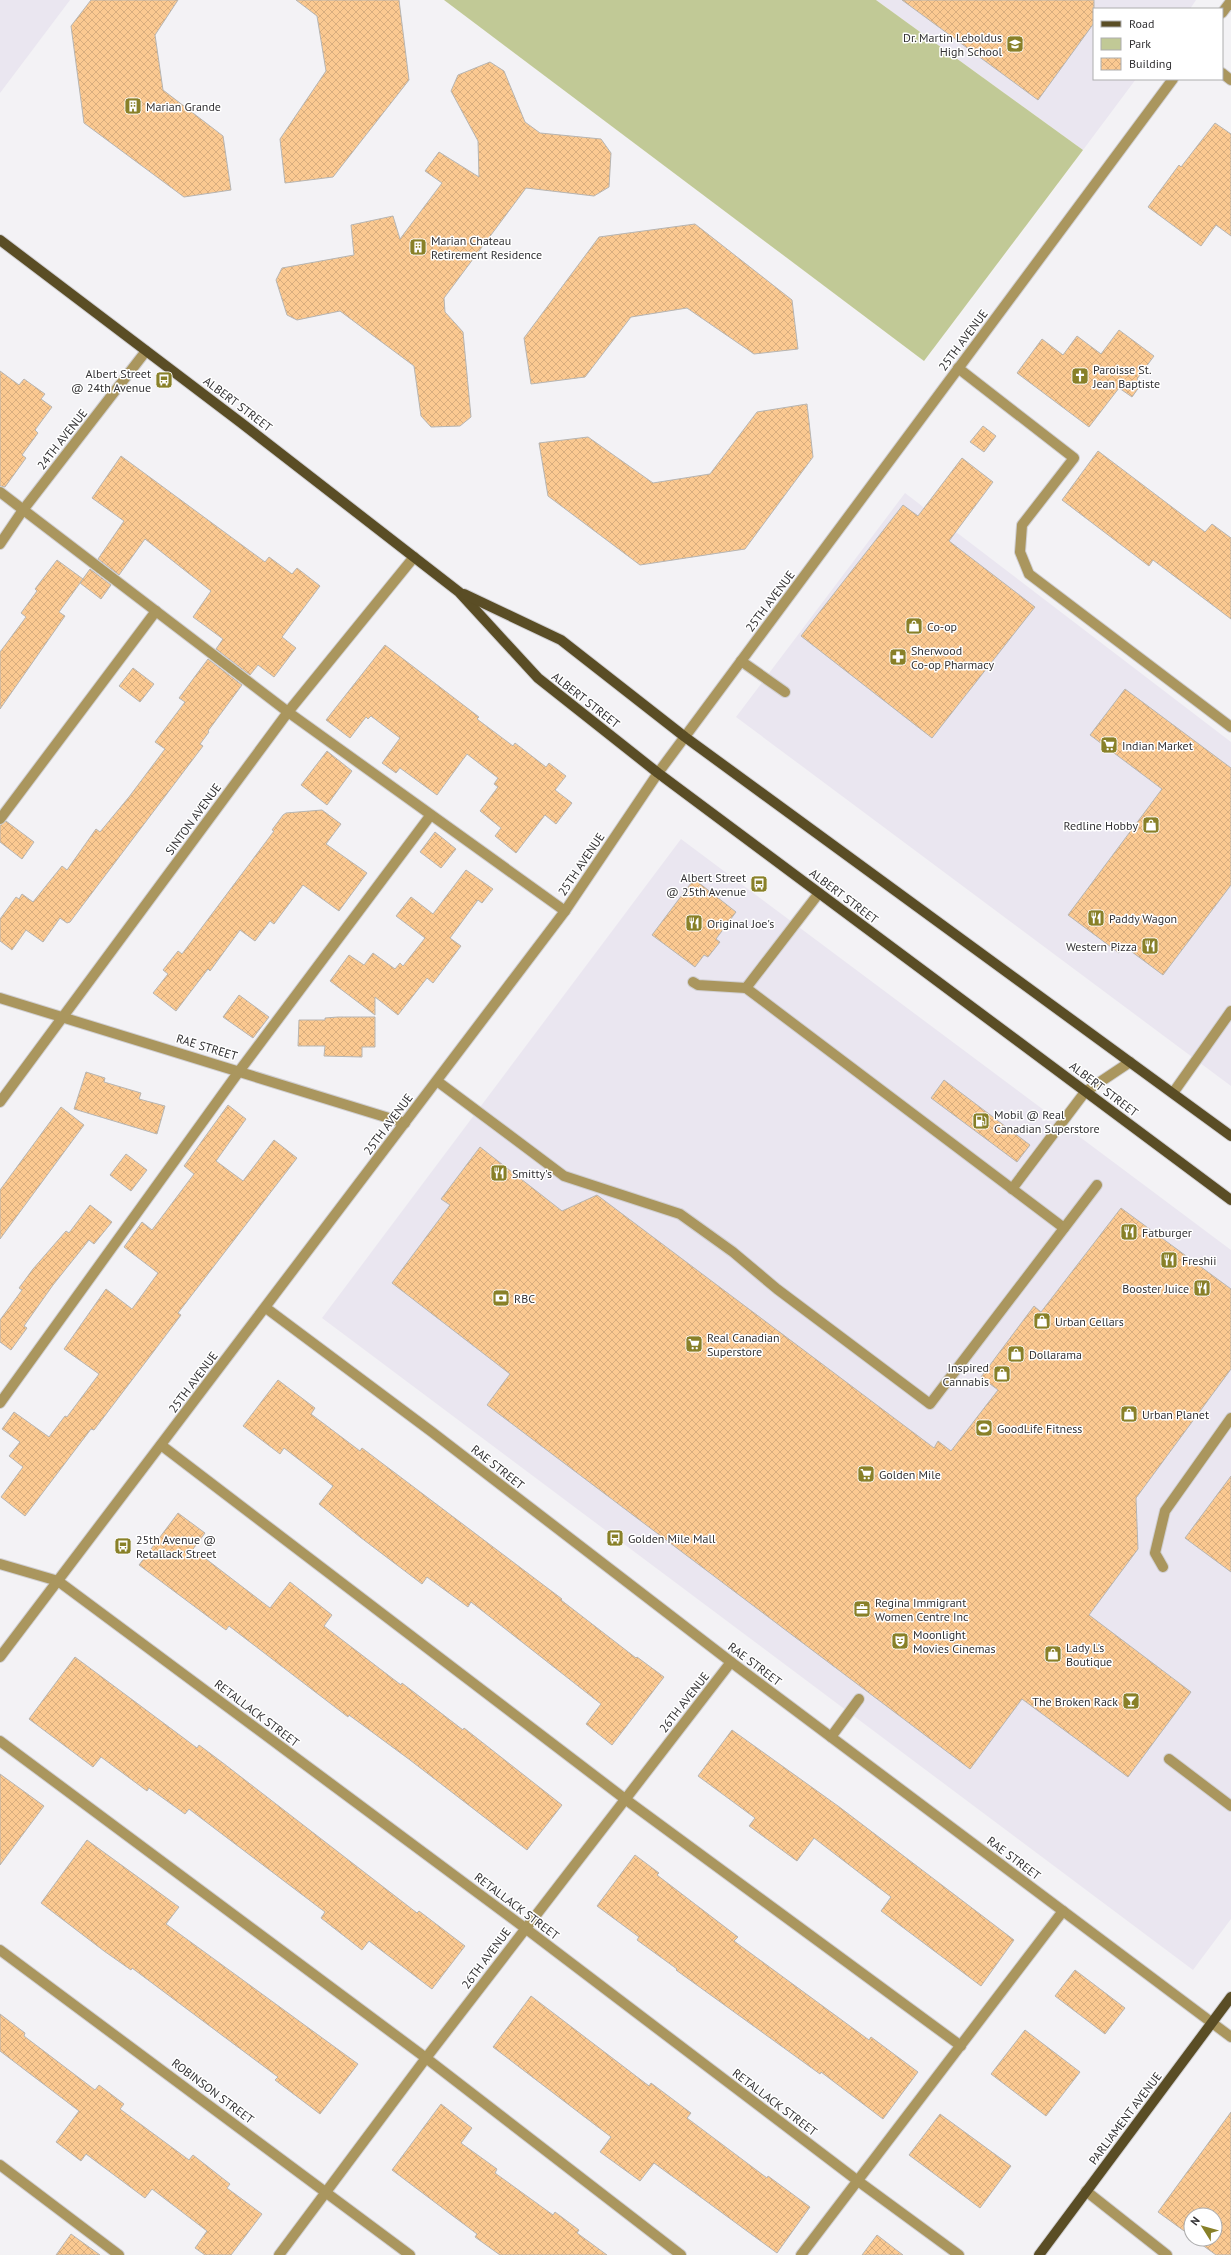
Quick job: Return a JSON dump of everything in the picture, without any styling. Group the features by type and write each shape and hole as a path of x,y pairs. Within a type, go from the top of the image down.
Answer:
{"main road":[{"name":"ALBERT STREET","path":"0,240 459,592 538,678 658,773 1231,1200"},
{"name":"ALBERT STREET","path":"459,592 560,640 685,737 1231,1136"},
{"name":"PARLIAMENT AVENUE","path":"1039,2255 1231,1997"}],"street":[{"path":"1223,12 1231,1"},
{"path":"1223,74 1231,80"},
{"name":"25TH AVENUE","path":"0,1657 266,1308 565,911 658,773 1172,80"},
{"name":"24TH AVENUE","path":"0,544 23,510 146,351"},
{"path":"958,368 1074,458 1022,524 1020,552 1029,574 1231,727"},
{"path":"0,492 288,712 430,816 565,911"},
{"name":"SINTON AVENUE","path":"0,1102 64,1018 288,712 414,557"},
{"path":"0,819 156,612"},
{"path":"741,661 785,692"},
{"path":"0,1403 240,1070 430,816"},
{"path":"746,988 819,893"},
{"path":"693,982 698,985 746,988 1064,1228"},
{"name":"RAE STREET","path":"0,998 240,1070 406,1123"},
{"path":"1173,1093 1231,1011"},
{"path":"1012,1189 1085,1092 1130,1062"},
{"path":"437,1081 564,1176 680,1214 733,1252 777,1289 930,1404 1097,1185"},
{"name":"RAE STREET","path":"266,1308 438,1436 731,1662 1231,2037"},
{"path":"1162,1567 1155,1553 1165,1511 1231,1418"},
{"path":"161,1445 625,1799 961,2046"},
{"path":"0,1564 58,1581"},
{"name":"RETALLACK STREET","path":"58,1581 525,1928 858,2181 958,2255"},
{"name":"26TH AVENUE","path":"280,2255 426,2058 731,1662"},
{"path":"831,1737 859,1699"},
{"path":"0,1741 426,2058 681,2255"},
{"path":"1169,1759 1231,1806"},
{"path":"801,2255 1063,1911"},
{"name":"ROBINSON STREET","path":"0,1950 410,2255"},
{"path":"0,2165 119,2255"},
{"path":"1086,2191 1167,2255"}],"shaded area":[{"path":"0,0 70,0 0,93"},
{"name":"Dr. Martin Leboldus High School","path":"876,0 1196,0 1191,8 1093,8 1093,80 1135,80 1083,150"},
{"path":"905,493 1231,742 1231,1086 736,717"},
{"path":"681,839 1231,1250 1231,1919 1193,1970 322,1318"}],"green space":[{"path":"444,0 876,0 1083,150 924,361"}],"building":[{"name":"Marian Grande","path":"91,0 178,0 155,35 163,90 223,136 231,190 184,197 84,123 71,26"},
{"path":"296,0 399,0 409,80 333,177 285,183 280,139 326,71 317,16"},
{"name":"Dr. Martin Leboldus High School","path":"902,0 1094,0 1093,24 1038,100"},
{"name":"Marian Chateau Retirement Residence","path":"490,62 504,71 525,122 540,133 601,139 611,153 609,187 594,196 526,188 444,298 445,312 463,332 471,417 460,426 431,427 421,416 414,366 340,311 297,320 287,315 276,280 282,268 354,255 351,225 393,216 400,239 442,183 425,171 439,152 479,177 478,141 451,91 458,75"},
{"path":"1215,123 1231,134 1231,236 1216,225 1201,246 1148,207 1179,165 1181,167"},
{"path":"695,224 792,300 798,349 754,354 687,308 631,317 585,377 531,384 524,338 599,237"},
{"name":"Paroisse St. Jean Baptiste","path":"1119,330 1154,356 1137,379 1142,383 1132,397 1119,388 1089,427 1017,373 1042,339 1063,355 1077,336 1101,354"},
{"path":"0,371 19,385 24,379 45,394 41,399 52,407 35,430 38,433 22,455 26,458 5,487 0,486"},
{"path":"807,404 813,457 745,549 640,565 548,496 539,443 588,437 653,483 710,474 757,412"},
{"path":"983,426 996,436 984,452 970,442"},
{"path":"1098,451 1205,532 1212,524 1231,538 1231,619 1153,560 1149,566 1062,500"},
{"path":"121,456 265,562 269,557 292,574 297,568 320,586 282,637 296,648 274,677 258,665 250,675 216,649 223,639 193,617 211,591 145,539 119,575 98,559 124,521 92,498"},
{"name":"Co-op","path":"962,458 993,482 949,541 1035,607 932,738 801,636 903,505 918,516"},
{"path":"57,560 83,579 59,612 65,616 0,709 0,652 26,617 21,613 37,591 35,589"},
{"path":"90,569 111,585 101,599 80,583"},
{"path":"385,645 479,717 477,719 513,746 515,743 546,767 549,763 566,776 555,790 572,803 556,824 545,815 516,853 495,836 501,828 480,811 498,787 494,784 498,778 467,754 437,795 400,768 396,773 382,763 400,738 371,716 368,719 366,717 350,738 326,720"},
{"path":"208,659 242,685 208,731 209,732 200,744 203,746 70,922 67,923 60,918 43,942 26,930 12,950 0,941 0,919 16,897 19,899 22,894 33,902 62,866 67,870 96,829 100,832 129,797 165,749 155,742 185,702 179,698"},
{"path":"133,668 154,684 140,702 119,686"},
{"path":"1125,689 1231,768 1231,885 1163,975 1124,946 1119,953 1068,915 1162,789 1090,735"},
{"path":"327,751 352,771 327,805 301,785"},
{"path":"322,810 341,824 326,844 367,873 339,911 303,885 274,924 270,921 255,941 240,930 210,971 208,969 176,1011 153,993 168,974 163,970 178,951 182,954 274,831 272,830 283,815 286,813"},
{"path":"6,821 34,842 22,859 0,842 0,825"},
{"path":"435,832 456,849 441,868 420,852"},
{"path":"466,870 493,889 482,903 478,900 450,938 461,946 433,983 427,978 398,1015 375,997 375,1015 330,981 349,955 364,965 373,953 395,969 400,963 403,966 425,938 396,916 411,897 433,914"},
{"name":"Original Joe's","path":"694,879 736,912 716,939 720,942 708,957 704,955 695,967 652,935"},
{"path":"239,995 269,1017 253,1038 223,1017"},
{"path":"375,1017 375,1047 362,1047 362,1057 324,1056 325,1046 298,1046 299,1020 325,1020 325,1018"},
{"path":"86,1072 105,1078 104,1082 141,1093 139,1099 165,1106 157,1134 74,1109"},
{"name":"Mobil @ Real Canadian Superstore","path":"944,1080 1030,1145 1017,1162 931,1098"},
{"path":"228,1105 246,1119 216,1161 243,1181 274,1140 297,1158 178,1313 181,1315 94,1430 91,1429 25,1516 1,1497 23,1467 9,1456 20,1442 2,1429 14,1412 49,1437 65,1416 67,1417 99,1374 64,1349 106,1289 132,1309 158,1273 124,1247 142,1222 152,1230 194,1174 184,1166"},
{"path":"61,1107 84,1125 0,1239 0,1190"},
{"name":"Golden Mile","path":"480,1147 562,1211 597,1195 934,1448 938,1441 951,1451 998,1390 981,1377 1034,1306 1041,1312 1121,1208 1231,1289 1231,1369 1136,1498 1138,1549 1089,1615 1191,1692 1128,1777 1022,1699 970,1769 487,1405 510,1374 392,1283 450,1205 441,1199"},
{"path":"126,1154 147,1170 131,1191 110,1175"},
{"path":"90,1205 112,1222 94,1244 89,1240 53,1285 24,1326 27,1328 11,1350 0,1342 0,1320 22,1290 19,1288 33,1269 66,1231 69,1233"},
{"path":"278,1380 315,1408 311,1414 360,1451 362,1448 562,1599 561,1600 636,1658 637,1657 664,1677 612,1745 586,1724 601,1704 471,1602 468,1607 427,1577 422,1584 360,1537 319,1504 333,1486 284,1448 280,1454 243,1426"},
{"path":"1231,1476 1231,1572 1185,1538"},
{"path":"178,1513 205,1533 193,1549 270,1608 290,1582 332,1615 324,1626 401,1685 402,1683 463,1730 464,1728 562,1805 527,1850 410,1760 349,1715 348,1717 229,1626 226,1630 139,1565"},
{"path":"75,1657 197,1748 199,1745 417,1913 419,1911 465,1946 432,1989 369,1941 362,1950 321,1918 325,1912 189,1809 185,1814 149,1788 147,1791 101,1757 93,1767 29,1719"},
{"path":"732,1730 838,1806 1014,1940 981,1986 881,1911 891,1897 814,1838 797,1861 749,1826 755,1818 698,1776"},
{"path":"0,1774 44,1806 0,1865"},
{"path":"87,1840 179,1907 166,1924 358,2064 320,2114 275,2080 278,2077 132,1968 131,1970 104,1951 41,1903"},
{"path":"635,1855 659,1873 657,1875 738,1937 734,1941 869,2040 871,2037 918,2072 883,2119 821,2072 820,2074 676,1970 677,1969 637,1940 639,1937 597,1906"},
{"path":"1075,1970 1125,2008 1105,2034 1055,1996"},
{"path":"531,1996 649,2086 651,2083 691,2113 687,2118 767,2178 768,2176 810,2207 777,2253 654,2163 640,2181 600,2152 611,2137 493,2047"},
{"path":"0,2014 25,2033 24,2036 95,2090 99,2085 124,2104 120,2109 189,2160 193,2155 230,2184 227,2188 262,2214 231,2255 205,2255 195,2248 207,2231 152,2189 145,2198 86,2154 81,2161 56,2142 79,2111 0,2051"},
{"path":"1025,2030 1080,2072 1046,2116 991,2074"},
{"path":"441,2104 472,2128 461,2143 497,2169 495,2173 553,2215 555,2212 579,2230 577,2233 607,2255 500,2255 475,2237 477,2234 392,2170"},
{"path":"1231,2112 1231,2255 1216,2255 1205,2247 1223,2247 1223,2207 1183,2207 1183,2230 1158,2212"},
{"path":"940,2114 1011,2166 980,2208 909,2155"},
{"path":"71,2234 100,2255 56,2255"},
{"path":"877,2235 903,2255 862,2255"}],"place":[{"name":"Dr. Martin Leboldus High School","path":"1015,44"},
{"name":"Marian Grande","path":"133,106"},
{"name":"Marian Chateau Retirement Residence","path":"418,247"},
{"name":"Paroisse St. Jean Baptiste","path":"1080,376"},
{"name":"Albert Street @ 24th Avenue","path":"164,380"},
{"name":"Co-op","path":"914,626"},
{"name":"Sherwood Co-op Pharmacy","path":"898,657"},
{"name":"Indian Market","path":"1109,745"},
{"name":"Redline Hobby","path":"1151,825"},
{"name":"Albert Street @ 25th Avenue","path":"759,884"},
{"name":"Paddy Wagon","path":"1096,918"},
{"name":"Original Joe's","path":"694,923"},
{"name":"Western Pizza","path":"1150,946"},
{"name":"Mobil @ Real Canadian Superstore","path":"981,1121"},
{"name":"Smitty's","path":"499,1173"},
{"name":"Fatburger","path":"1129,1232"},
{"name":"Freshii","path":"1169,1260"},
{"name":"Booster Juice","path":"1202,1288"},
{"name":"RBC","path":"501,1298"},
{"name":"Urban Cellars","path":"1042,1321"},
{"name":"Real Canadian Superstore","path":"694,1344"},
{"name":"Dollarama","path":"1016,1354"},
{"name":"Inspired Cannabis","path":"1002,1374"},
{"name":"Urban Planet","path":"1129,1414"},
{"name":"GoodLife Fitness","path":"984,1428"},
{"name":"Golden Mile","path":"866,1474"},
{"name":"Golden Mile Mall","path":"615,1538"},
{"name":"25th Avenue @ Retallack Street","path":"123,1546"},
{"name":"Regina Immigrant Women Centre Inc","path":"862,1609"},
{"name":"Moonlight Movies Cinemas","path":"900,1641"},
{"name":"Lady L's Boutique","path":"1053,1654"},
{"name":"The Broken Rack","path":"1131,1701"}]}
